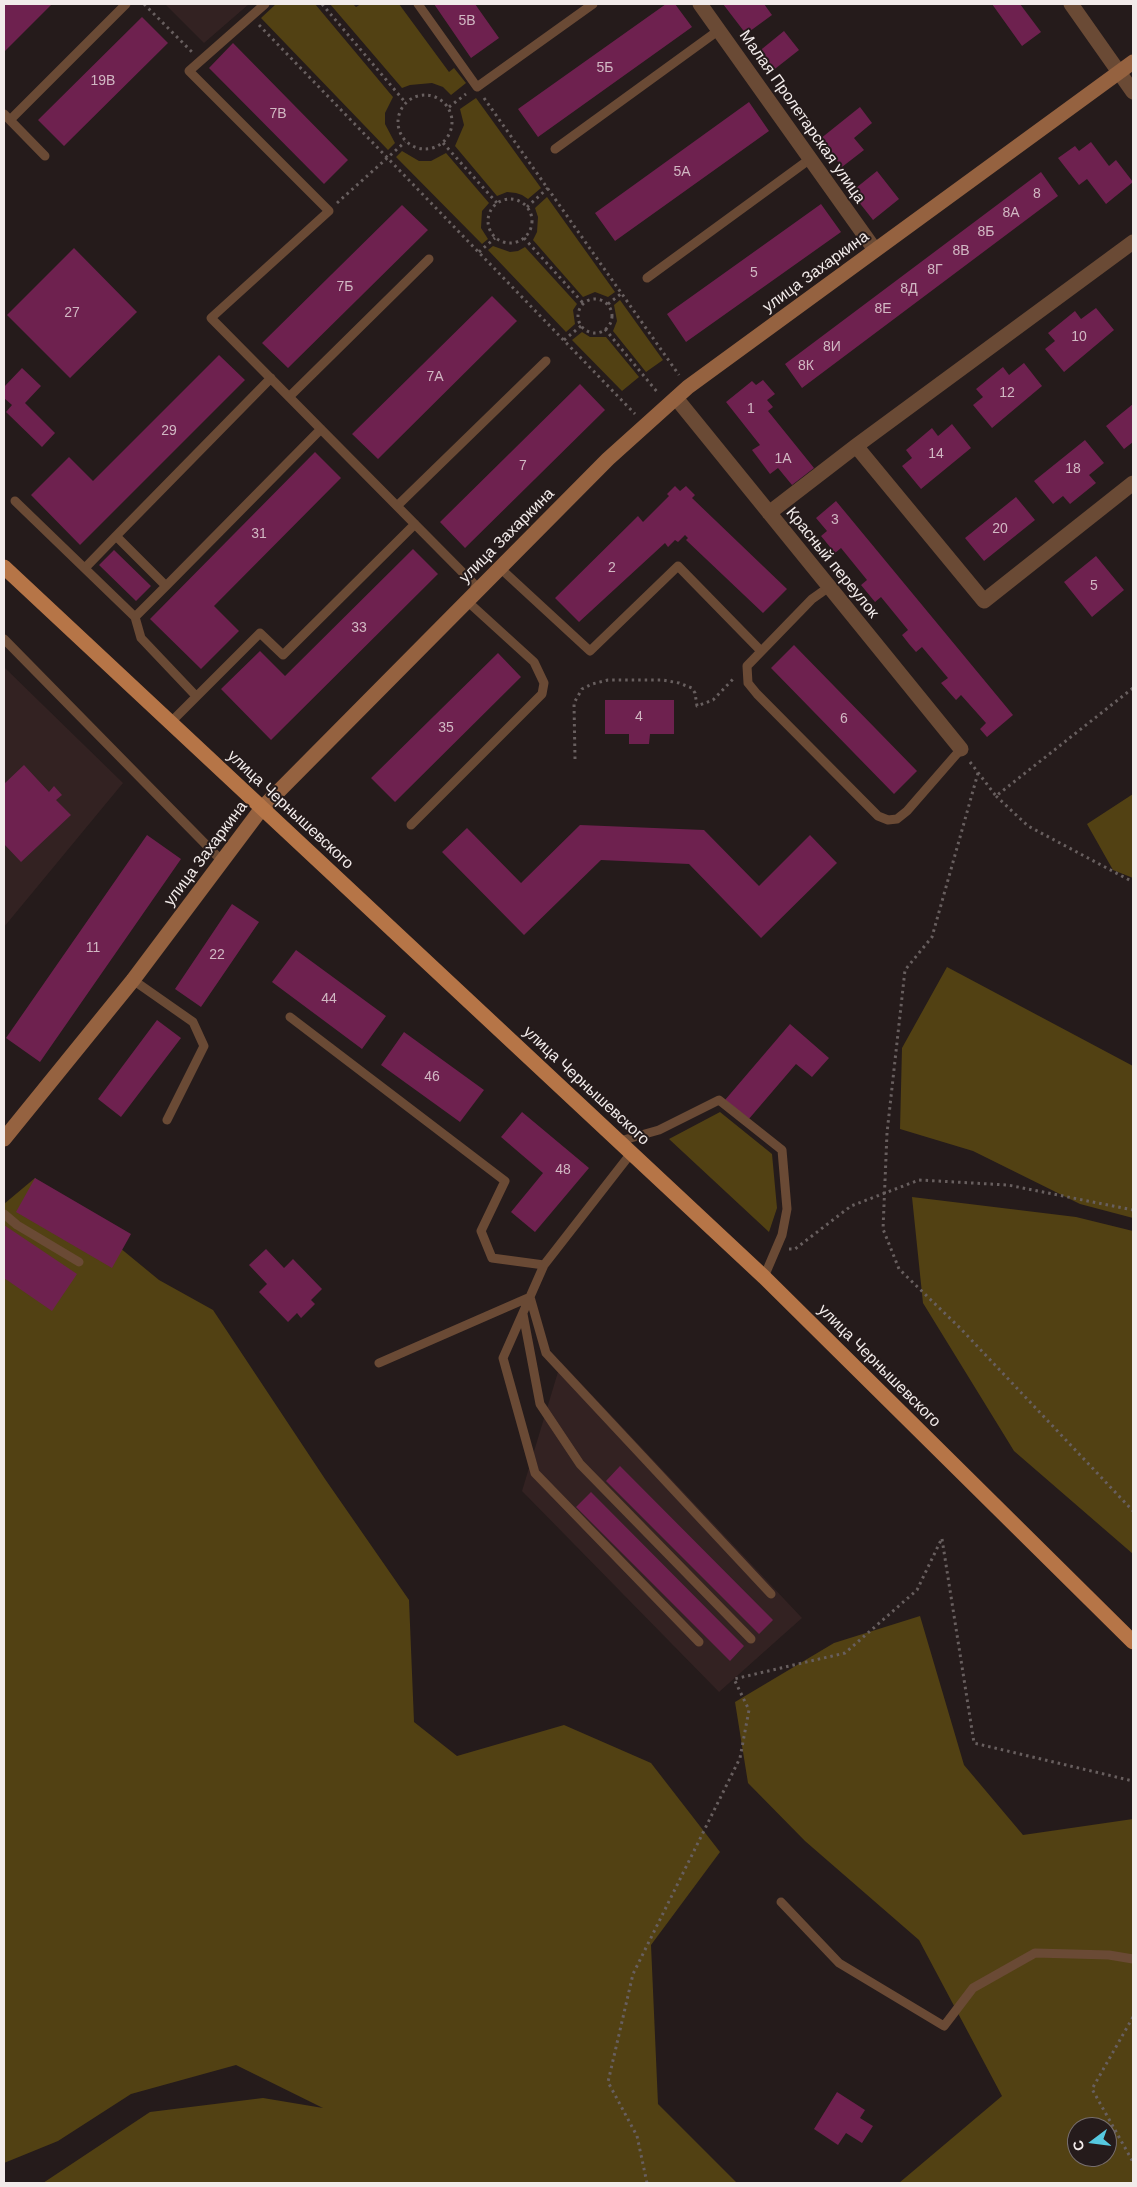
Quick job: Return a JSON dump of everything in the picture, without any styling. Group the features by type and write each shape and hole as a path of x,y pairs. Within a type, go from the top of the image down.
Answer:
{"main road":[{"name":"улица Чернышевского","path":"4,567 764,1277 1133,1642"}],"street":[{"name":"Малая Пролетарская улица","path":"700,4 875,250"},
{"path":"1071,4 1133,92"},
{"name":"улица Захаркина","path":"4,1138 133,980 262,808 608,459 688,387 1133,62"},
{"path":"769,513 856,446 1133,242"},
{"name":"Красный переулок","path":"672,402 769,513 961,749"},
{"path":"856,446 984,601 1133,483"}],"lane":[{"path":"44,156 7,117 126,4"},
{"path":"265,4 189,71 329,211 211,318 479,589"},
{"path":"418,4 477,87 593,4"},
{"path":"555,149 719,30"},
{"path":"646,278 810,159"},
{"path":"290,397 428,259"},
{"path":"397,506 546,361"},
{"path":"85,568 271,378"},
{"path":"135,617 321,429"},
{"path":"14,500 135,617 141,638 196,696"},
{"path":"170,723 260,633 283,655 415,524"},
{"path":"116,536 166,586"},
{"path":"500,568 590,651 678,566 761,651"},
{"path":"829,587 812,599 746,666 748,683 878,816 888,820 896,819 907,811 961,749"},
{"path":"411,825 542,694 544,683 534,662 467,601"},
{"path":"4,639 222,861"},
{"path":"133,980 193,1022 204,1046 167,1120"},
{"path":"290,1017 504,1181 481,1231 492,1258 544,1265"},
{"path":"620,1141 659,1130 719,1100 782,1150 787,1209 782,1235 764,1277"},
{"path":"632,1152 544,1265 503,1358 535,1473 699,1642"},
{"path":"4,1214 16,1226 79,1262"},
{"path":"379,1363 530,1297"},
{"path":"530,1297 546,1353 771,1594"},
{"path":"522,1314 540,1404 580,1464 751,1639"},
{"path":"780,1902 839,1963 944,2026 973,1988 1035,1953 1109,1955 1133,1959"}],"path":[{"path":"144,4 201,61"},
{"path":"322,4 405,102"},
{"path":"251,16 646,425"},
{"path":"448,107 477,87 688,387"},
{"path":"417,95 434,95 448,107 453,122 448,137 443,143 431,149 420,149 405,142 398,130 398,117 405,102 417,95"},
{"path":"329,211 405,142"},
{"path":"443,143 497,204"},
{"path":"527,207 548,188"},
{"path":"507,199 518,200 527,207 532,218 530,230 524,238 516,242 507,243 495,238 489,229 489,214 497,204 507,199"},
{"path":"479,252 495,238"},
{"path":"524,238 583,303"},
{"path":"608,304 622,294"},
{"path":"591,299 600,299 608,304 612,314 610,323 605,329 599,332 590,332 581,326 578,311 583,303 591,299"},
{"path":"564,340 581,326"},
{"path":"605,329 672,402"},
{"path":"575,759 574,703 582,689 608,680 662,680 692,688 695,692 697,706 713,700 746,666"},
{"path":"996,796 1133,688"},
{"path":"961,749 996,796 1028,826 1133,882"},
{"path":"978,773 932,936 905,970 887,1133 883,1229 899,1269 961,1329 1133,1511"},
{"path":"776,1250 795,1248 851,1206 919,1180 1008,1185 1133,1210"},
{"path":"647,2183 637,2136 608,2082 633,1974 740,1758 749,1710 734,1679 845,1653 917,1590 942,1538 974,1743 1133,1781"},
{"path":"1133,2017 1092,2089 1133,2162"}],"shaded area":[{"path":"165,4 249,4 204,43"},
{"path":"276,4 315,4 393,97 385,113 385,124 395,143 388,150 261,18"},
{"path":"330,4 353,4 356,7 361,4 399,4 449,72 454,68 466,83 451,95 443,87 432,83 410,85 402,88"},
{"path":"476,98 541,188 528,199 516,193 507,192 497,196 455,146 464,125 460,109"},
{"path":"402,151 419,161 431,161 446,153 489,203 482,211 481,228 488,239 482,244 396,157"},
{"path":"547,197 615,292 608,297 595,292 583,297 533,240 537,232 538,217 535,208"},
{"path":"493,246 510,252 518,251 525,247 577,304 573,310 575,324 566,332 488,250"},
{"path":"620,300 663,360 646,372 613,331 617,321 614,305"},
{"path":"582,332 590,337 606,337 639,377 622,391 572,340"},
{"path":"4,667 123,783 4,927"},
{"path":"1133,794 1133,878 1113,870 1087,824"},
{"path":"947,967 1133,1066 1133,1218 1080,1204 973,1151 900,1129 902,1048"},
{"path":"720,1112 772,1154 777,1208 769,1232 669,1139"},
{"path":"35,1178 159,1280 213,1310 325,1479 409,1600 414,1722 457,1756 564,1725 651,1763 720,1852 651,1945 658,2104 737,2183 43,2183 150,2112 263,2098 323,2108 236,2065 131,2094 58,2141 4,2163 4,1204"},
{"path":"912,1197 1076,1217 1133,1231 1133,1554 1014,1451 923,1303"},
{"path":"561,1362 802,1618 719,1692 522,1491"},
{"path":"920,1616 964,1765 1023,1835 1133,1819 1133,2183 899,2183 1002,2096 919,1940 805,1841 748,1783 735,1702 834,1643"}],"building":[{"path":"4,4 52,4 4,52"},
{"path":"434,4 475,4 499,38 471,58"},
{"path":"666,4 675,4 692,27 538,137 518,109"},
{"path":"723,4 764,4 772,15 746,34"},
{"path":"992,4 1020,4 1041,32 1022,46"},
{"path":"142,17 168,43 64,146 38,120"},
{"path":"784,31 799,50 771,72 757,53"},
{"path":"233,43 348,160 324,184 209,68"},
{"path":"749,102 769,131 615,241 595,213"},
{"path":"860,107 872,123 854,138 864,150 842,167 820,139"},
{"path":"1091,142 1109,166 1116,160 1133,182 1106,204 1087,179 1079,185 1058,158 1075,146 1079,151"},
{"path":"877,171 899,199 873,220 851,192"},
{"path":"1041,172 1058,196 802,388 785,364"},
{"path":"821,204 841,232 686,342 667,314"},
{"path":"402,205 428,230 288,368 262,343"},
{"path":"74,248 137,312 70,378 7,315"},
{"path":"492,296 517,321 378,459 352,434"},
{"path":"1096,308 1114,330 1064,372 1045,349 1055,341 1048,333 1075,311 1081,319"},
{"path":"219,355 245,380 80,545 31,495 69,457 93,481"},
{"path":"1024,363 1042,386 992,428 973,405 983,397 976,389 1003,367 1009,375"},
{"path":"22,368 41,386 25,403 55,433 42,447 6,412 12,405 4,398 4,387"},
{"path":"763,380 775,394 767,400 773,407 768,411 814,468 792,485 778,468 770,474 752,450 760,445 726,402 752,381 756,385"},
{"path":"580,384 605,410 465,548 440,522"},
{"path":"1133,404 1133,442 1124,449 1106,426"},
{"path":"952,424 971,448 921,489 902,466 912,458 906,450 932,428 938,436"},
{"path":"1085,440 1104,463 1089,475 1096,483 1070,504 1063,496 1053,504 1034,481"},
{"path":"315,452 341,478 214,606 239,631 201,669 150,619"},
{"path":"675,486 680,491 686,486 695,495 692,498 787,589 763,613 686,540 688,538 685,535 678,542 675,540 668,547 665,543 579,622 555,598 638,516 643,522 669,496 667,494"},
{"path":"1016,497 1035,520 984,561 965,538"},
{"path":"836,501 1013,715 987,737 980,729 986,723 961,695 956,700 941,683 948,678 922,647 916,652 909,644 902,635 908,630 881,597 875,602 861,585 867,580 841,548 835,553 821,536 827,531 816,518"},
{"path":"413,549 438,574 271,740 221,689 260,651 285,676"},
{"path":"114,550 151,586 136,601 99,565"},
{"path":"1096,556 1124,590 1092,617 1064,582"},
{"path":"794,645 917,771 894,794 771,668"},
{"path":"498,653 521,677 395,802 371,778"},
{"path":"605,700 674,700 674,734 650,734 649,744 629,744 629,734 605,734"},
{"path":"24,765 49,792 54,786 62,795 56,800 71,815 21,862 4,844 4,784"},
{"path":"580,825 704,830 759,886 810,835 837,863 761,938 689,864 601,860 524,935 442,852 467,828 521,883"},
{"path":"147,835 181,859 40,1062 6,1038"},
{"path":"232,904 259,922 201,1007 175,989"},
{"path":"296,950 386,1016 362,1049 272,982"},
{"path":"157,1020 181,1038 121,1117 98,1099"},
{"path":"790,1024 829,1058 812,1077 796,1064 748,1120 725,1100"},
{"path":"404,1032 484,1090 460,1122 381,1065"},
{"path":"522,1112 589,1168 535,1232 511,1212 543,1173 501,1137"},
{"path":"35,1178 131,1234 112,1268 16,1212"},
{"path":"4,1225 77,1274 52,1311 4,1278"},
{"path":"266,1249 284,1268 293,1259 322,1289 311,1300 315,1304 301,1318 297,1313 288,1322 259,1292 267,1284 249,1265"},
{"path":"620,1466 773,1620 759,1634 606,1481"},
{"path":"591,1492 744,1646 730,1661 576,1507"},
{"path":"837,2092 865,2110 860,2118 873,2126 862,2143 846,2133 838,2145 814,2129"}]}
